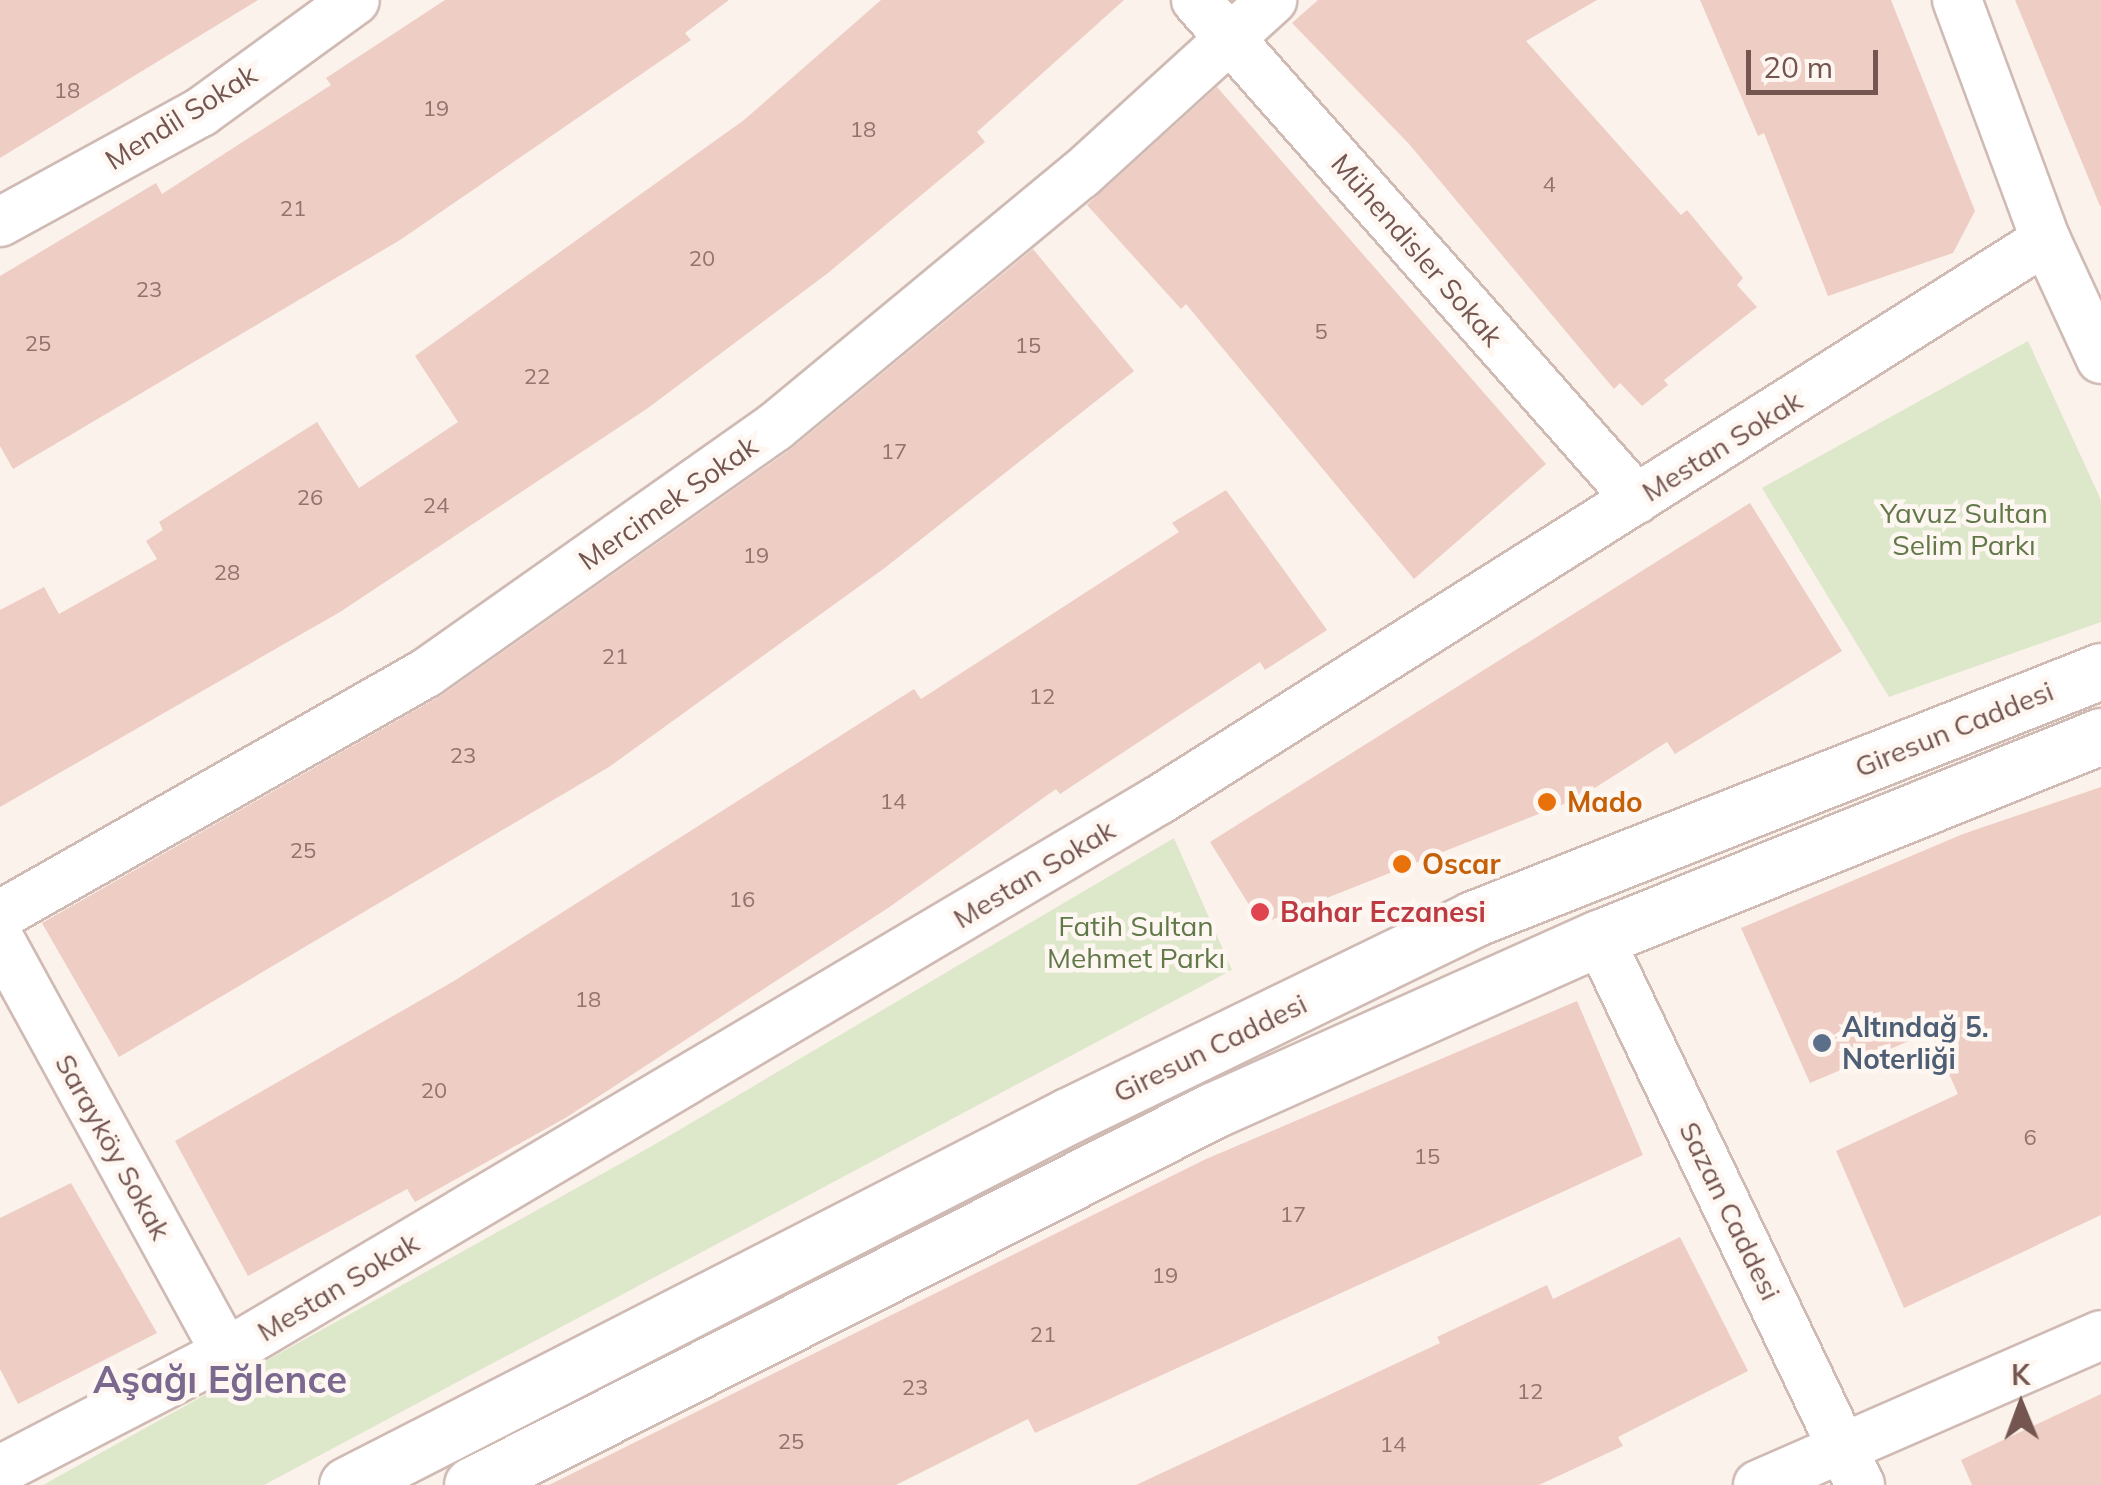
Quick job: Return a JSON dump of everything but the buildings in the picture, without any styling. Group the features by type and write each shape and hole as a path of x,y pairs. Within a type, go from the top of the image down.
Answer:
{"main road":[{"name":"Giresun Caddesi","path":"346,1485 1070,1115 1473,920 2101,671"},
{"name":"Giresun Caddesi","path":"472,1485 1214,1110 1599,938 2101,736"}],"street":[{"name":"Mendil Sokak","path":"0,222 201,112 355,0"},
{"name":"Mühendisler Sokak","path":"1196,0 1637,499"},
{"name":"Mercimek Sokak","path":"0,916 426,673 775,428 1233,42 1272,0"},
{"path":"1956,0 2046,240 2101,359"},
{"name":"Mestan Sokak","path":"0,1470 226,1353 1159,800 2046,240"},
{"name":"Sazan Caddesi","path":"1599,938 1851,1465"},
{"name":"Sarayköy Sokak","path":"0,940 226,1353"},
{"path":"1758,1485 1851,1465 2101,1335"}],"green space":[{"name":"Yavuz Sultan Selim Parkı","path":"2028,341 2101,500 2101,622 1889,697 1762,488"},
{"name":"Fatih Sultan Mehmet Parkı","path":"1174,838 1232,970 264,1485 43,1485 652,1146"}],"place":[{"name":"Mado","path":"1547,802"},
{"name":"Oscar","path":"1402,864"},
{"name":"Bahar Eczanesi","path":"1260,912"},
{"name":"Altındağ 5. Noterliği","path":"1822,1043"}],"district":[{"name":"Aşağı Eğlence","path":"220,1380"}]}
